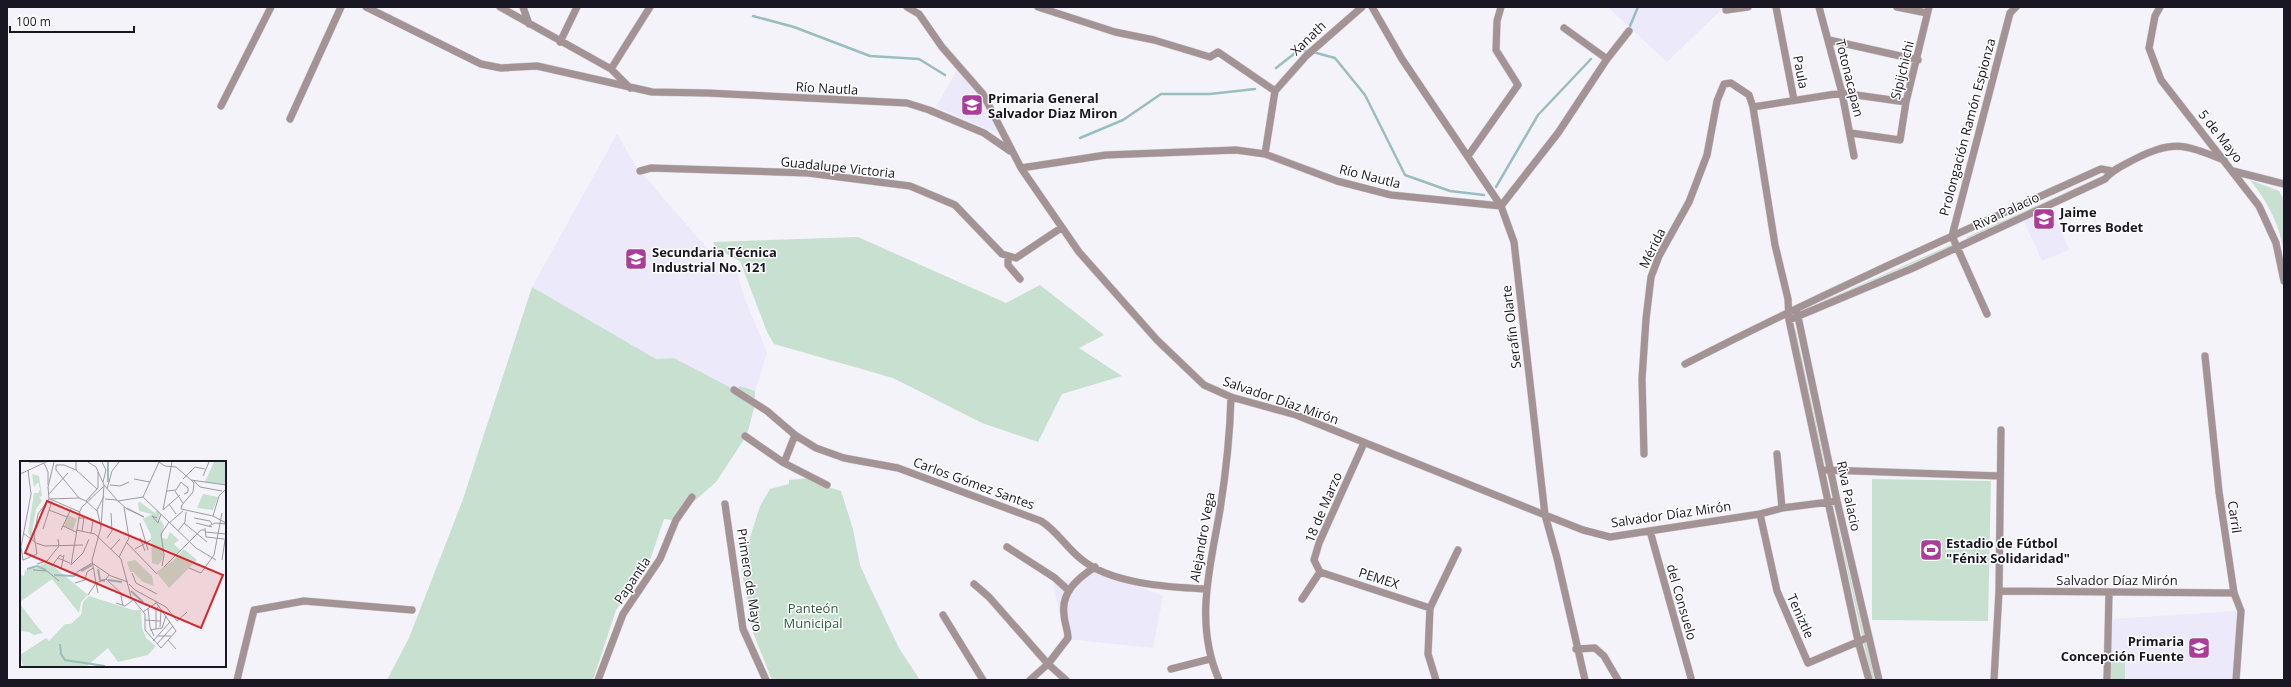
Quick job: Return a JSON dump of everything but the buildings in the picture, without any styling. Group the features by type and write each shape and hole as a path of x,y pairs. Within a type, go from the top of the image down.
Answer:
{"street":[{"path":"221,106 271,7"},
{"path":"290,119 341,7"},
{"name":"Río Nautla","path":"366,7 481,64 501,68 537,66 652,92 707,93 907,103 929,110 984,133 1010,151"},
{"path":"500,7 560,42 611,69 630,88"},
{"path":"523,7 529,24"},
{"path":"560,42 577,7"},
{"path":"611,69 650,7"},
{"name":"Salvador Díaz Mirón","path":"907,7 919,14 942,47 983,94 1005,134 1010,151 1061,228 1157,340 1204,385 1231,397 1296,415 1583,530 1610,536 1760,514 1782,508 1837,501"},
{"path":"1038,7 1115,32 1154,40 1210,57 1218,52 1275,91 1265,154"},
{"name":"Xanath","path":"1275,91 1315,47 1362,7"},
{"name":"Serafín Olarte","path":"1372,7 1402,59 1501,206 1514,242 1545,515 1557,558 1576,649 1585,680"},
{"path":"1468,156 1518,85 1496,50 1497,22 1501,7"},
{"path":"1726,10 1748,7"},
{"name":"Paula","path":"1753,107 1794,100 1776,7"},
{"name":"Totonacapan","path":"1819,7 1842,93 1851,133 1854,156"},
{"path":"1897,7 1928,10"},
{"name":"Prolongación Ramón Espionza","path":"1987,314 1952,236 2010,13 2016,7"},
{"name":"5 de Mayo","path":"2160,7 2155,16 2149,48 2161,80 2259,206 2276,243 2284,281"},
{"name":"Sipijchichi","path":"1851,133 1900,140 1906,102 1918,60 1928,10"},
{"path":"1564,28 1607,59"},
{"path":"1501,206 1558,133 1607,59 1629,31"},
{"path":"1829,40 1918,60"},
{"name":"Riva Palacio","path":"1724,84 1731,83 1750,95 1753,107 1775,245 1788,299 1789,320 1858,641 1869,680"},
{"name":"Mérida","path":"1644,454 1642,378 1646,318 1651,277 1659,256 1689,202 1707,155 1718,101 1724,84"},
{"path":"1794,100 1842,93 1906,102"},
{"name":"Riva Palacio","path":"1789,320 1899,274 2105,179 2112,171 2159,147 2172,146 2197,149 2224,160"},
{"name":"Río Nautla","path":"1021,168 1106,155 1236,150 1265,154 1337,181 1391,195 1501,206"},
{"name":"Guadalupe Victoria","path":"640,171 651,168 808,173 910,186 955,205 1002,254 1008,257"},
{"name":"Riva Palacio","path":"1685,364 1796,308 1952,236 2101,169 2112,171"},
{"path":"2233,171 2284,184"},
{"path":"1020,280 1008,264 1008,257 1016,258 1061,228"},
{"path":"1894,263 1899,274"},
{"name":"Riva Palacio","path":"1788,299 1796,308 1837,501 1879,680"},
{"name":"Carril","path":"2205,356 2220,492 2234,593 2241,611 2236,680"},
{"name":"Carlos Gómez Santes","path":"734,390 767,411 795,435 830,454 898,468 1041,521 1051,527 1082,561 1095,568 1128,580 1163,587 1205,589"},
{"name":"Alejandro Vega","path":"1219,680 1210,659 1205,589 1223,487 1229,441 1231,397"},
{"path":"1994,680 1999,591 2001,430"},
{"path":"784,463 795,435"},
{"path":"745,436 784,463 827,485"},
{"name":"18 de Marzo","path":"1320,572 1314,560 1319,543 1364,443"},
{"path":"1777,454 1782,508"},
{"path":"1821,470 2000,476"},
{"name":"Papantla","path":"598,680 623,614 660,559 676,520 692,497"},
{"name":"Primero de Mayo","path":"725,504 743,629 766,680"},
{"name":"Teniztle","path":"1760,514 1777,591 1808,663 1869,637"},
{"name":"del Consuelo","path":"1650,531 1691,678"},
{"path":"1007,547 1055,578 1069,591"},
{"path":"1436,680 1428,654 1430,608 1458,550"},
{"path":"1030,680 1048,664 1068,638 1064,614 1064,599 1080,577 1095,568"},
{"path":"1302,599 1320,572"},
{"name":"PEMEX","path":"1320,572 1430,608"},
{"path":"974,584 989,597 1048,664 1066,680"},
{"name":"Salvador Díaz Mirón","path":"1999,591 2234,593"},
{"path":"2107,680 2109,593"},
{"path":"237,680 254,610 304,601 412,610"},
{"path":"943,615 983,680"},
{"path":"1576,649 1584,647 1595,648 1604,656 1618,680"},
{"path":"1171,669 1210,659"}],"shaded area":[{"path":"1608,7 1724,7 1667,62"},
{"path":"958,68 980,93 1000,128 997,133 936,107"},
{"name":"Secundaria Técnica Industrial No. 121","path":"617,134 635,165 712,254 734,264 746,302 767,352 755,391 740,386 735,390 674,358 656,359 532,287"},
{"path":"2052,208 2069,250 2042,261 2024,221"},
{"path":"1093,569 1163,596 1153,648 1066,639 1052,579 1078,581"},
{"name":"Primaria Concepción Fuente","path":"2237,611 2234,680 2125,680 2125,654 2111,654 2113,619"}],"green space":[{"path":"2104,176 1966,239 1967,237"},
{"path":"2250,180 2279,191 2284,200 2284,255 2280,235 2273,215"},
{"path":"858,237 1006,303 1040,285 1104,335 1079,348 1122,376 1062,394 1038,442 982,423 893,378 774,344 767,332 740,261 717,249 713,242"},
{"path":"1953,244 1953,246 1820,303 1821,302"},
{"path":"532,287 656,359 674,358 735,390 740,386 755,391 754,408 747,435 716,482 673,520 664,519 647,569 616,610 593,680 387,680 409,638 462,502"},
{"path":"1794,330 1796,331 1825,464 1824,463"},
{"name":"Panteón Municipal","path":"810,478 822,485 841,491 853,529 860,565 899,648 920,680 772,680 752,630 741,566 760,506 770,489 789,484 789,480"},
{"name":"Estadio de Fútbol \"Fénix Solidaridad\"","path":"1872,479 1991,481 1988,621 1872,620"},
{"path":"1835,516 1836,517 1875,680 1872,680"},
{"path":"2111,654 2125,654 2125,680 2111,680"}],"waterway":[{"path":"1630,26 1638,7"},
{"path":"753,16 794,27 870,56 919,59 945,75"},
{"path":"1276,68 1299,50 1308,51"},
{"path":"1313,52 1335,58 1365,95 1405,175 1450,191 1484,195"},
{"path":"1496,187 1538,115 1591,59"},
{"path":"1080,138 1123,120 1161,94 1210,94 1255,89"}],"place":[{"name":"Primaria General Salvador Diaz Miron","path":"972,105"},
{"name":"Jaime Torres Bodet","path":"2044,219"},
{"name":"Secundaria Técnica Industrial No. 121","path":"636,259"},
{"name":"Estadio de Fútbol \"Fénix Solidaridad\"","path":"1931,550"},
{"name":"Primaria Concepción Fuente","path":"2199,648"}]}
